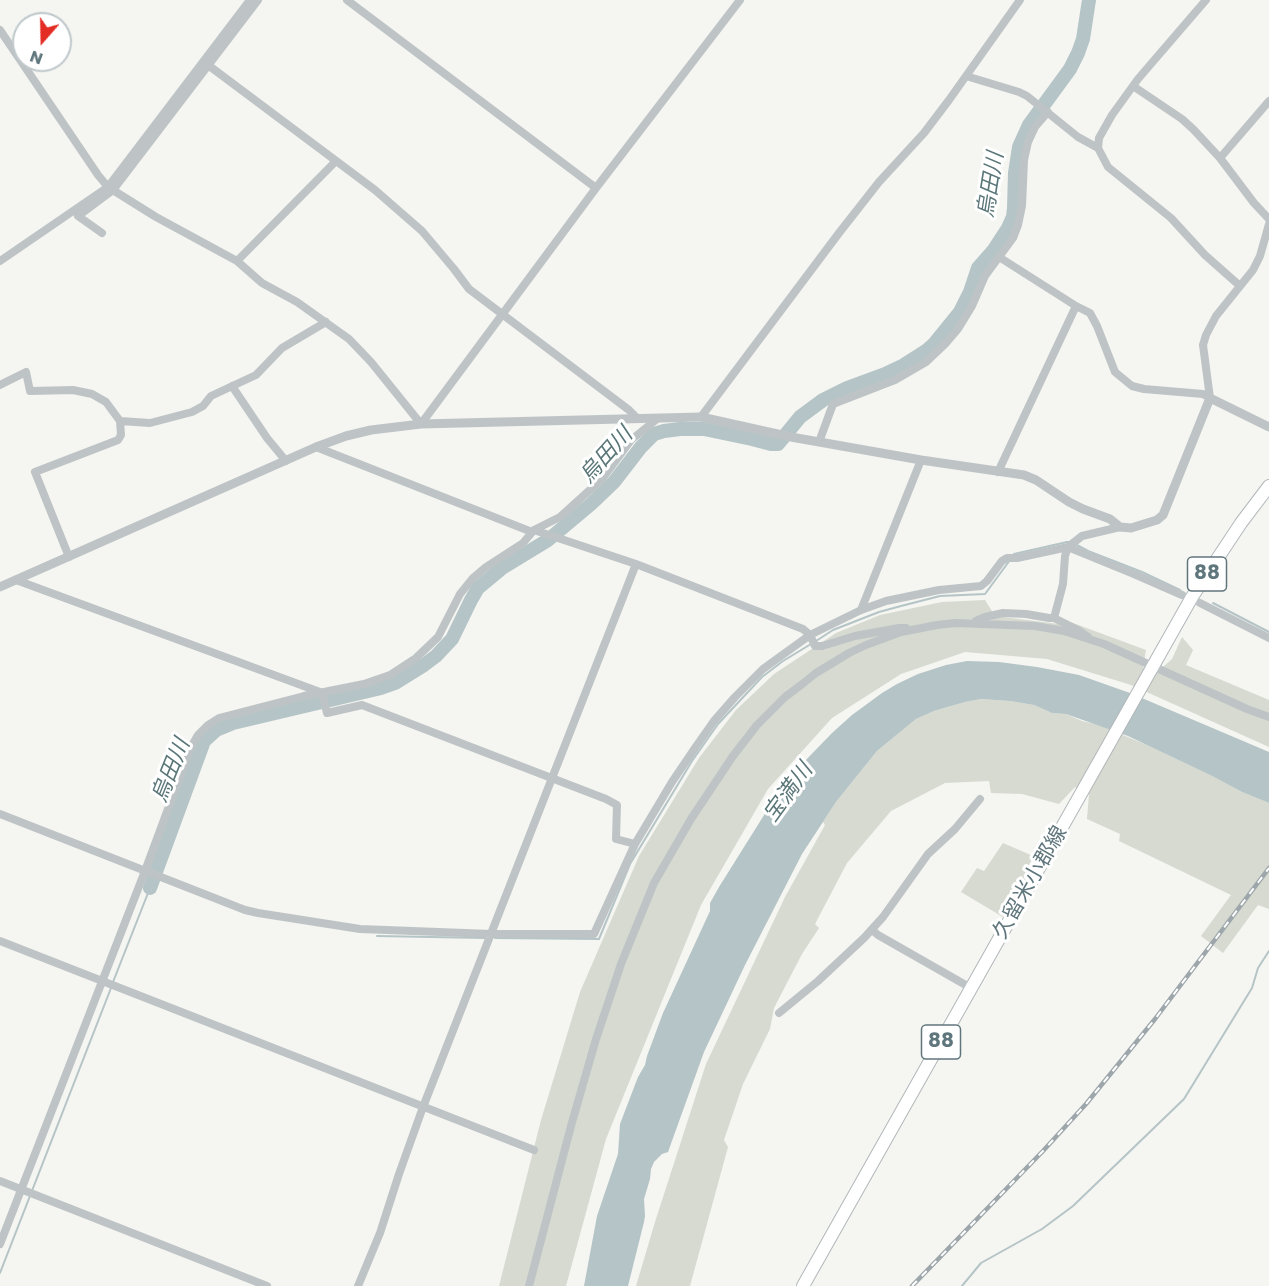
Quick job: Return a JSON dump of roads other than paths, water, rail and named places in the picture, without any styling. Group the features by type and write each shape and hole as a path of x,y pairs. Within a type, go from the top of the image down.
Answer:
{"main road":[{"name":"久留米小郡線","path":"802,1286 1192,597 1240,523 1269,486"}],"street":[{"path":"0,261 110,188 250,0"},
{"path":"102,233 78,216 110,188 258,0"},
{"path":"347,0 596,188"},
{"path":"421,424 596,188 740,0"},
{"path":"701,417 879,182 924,133 1020,0"},
{"path":"1206,0 1138,79 1112,115 1099,138 1098,148 1108,167 1171,218 1205,255 1240,286"},
{"path":"0,30 98,175 110,188 156,217 237,261 262,283 297,302 349,339 371,362 421,424"},
{"path":"208,65 375,190 422,231 469,289 638,419"},
{"path":"966,76 1019,92 1034,101 1078,138 1098,148"},
{"path":"1133,86 1193,129 1220,158 1269,219"},
{"path":"1220,158 1269,101"},
{"path":"819,442 833,404 895,380 926,362 946,343 967,315 985,276 1013,238 1022,206 1023,160 1035,127 1046,111"},
{"path":"237,261 336,161"},
{"path":"0,814 161,878 258,913 360,929 491,934 594,934 635,844 672,782 714,721 763,669 810,635 861,610 886,601 939,590 981,586 1007,558 1068,547 1082,536 1120,527 1131,528 1157,520 1163,515 1210,398 1203,345 1206,335 1216,316 1253,270 1260,256 1269,224"},
{"path":"999,257 1090,313 1115,372 1132,386 1203,394 1269,427"},
{"path":"998,472 1076,306"},
{"path":"120,421 150,423 192,412 203,406 212,396 256,375 282,348 326,322"},
{"path":"0,385 26,372 30,391 73,390 92,394 106,402 120,421 121,435 118,440 35,472 69,557"},
{"path":"232,386 267,438 286,461"},
{"path":"0,587 316,447 371,430 421,424 701,417 774,434 1024,476 1036,480 1070,502 1110,519 1120,527"},
{"path":"0,1244 104,983 147,872 191,747 198,735 219,718 303,696 322,695 364,684 382,678 416,658 438,637 460,594 473,578 523,543 533,531 560,518 602,479 631,440 657,418"},
{"path":"316,447 533,531 561,538 636,564 803,629 810,635 815,645 822,646 855,636 899,628 919,628"},
{"path":"861,610 921,460"},
{"path":"1068,547 1182,595"},
{"path":"1054,618 1063,584 1068,547"},
{"path":"358,1286 380,1233 423,1107 636,564"},
{"path":"16,580 322,695"},
{"path":"1200,603 1269,638"},
{"path":"972,623 985,617 1003,614 1054,618 1094,641"},
{"path":"529,1286 570,1126 596,1038 654,883 711,787 744,741 785,697 816,673 849,653 884,638 919,628 972,623 1035,626 1094,641 1269,717"},
{"path":"322,695 327,712 362,705 617,805 616,838 635,844"},
{"path":"779,1013 818,981 872,930 884,917 928,854 955,829 980,799"},
{"path":"872,930 971,988"},
{"path":"0,941 534,1150"},
{"path":"0,1181 267,1286"}],"water":[{"name":"宝満川","path":"967,661 999,662 1079,675 1130,693 1269,752 1269,803 1128,736 1066,714 1052,713 1034,705 981,699 934,711 916,719 877,751 836,802 802,854 745,965 704,1052 668,1152 662,1154 654,1162 651,1169 644,1199 644,1222 628,1286 584,1286 597,1216 618,1154 620,1124 645,1065 663,1013 719,887 776,796 832,733 852,715 897,684 918,674"}],"waterway":[{"name":"烏田川","path":"150,888 204,741 216,730 233,723 381,688 395,683 424,665 452,639 478,588 502,568 548,540 591,504 614,482 654,434 680,429 704,429 778,444 800,417 823,400 904,365 934,344 960,312 978,268 993,251 1013,217 1019,147 1029,125 1070,69 1078,53 1083,39 1089,0"},
{"path":"1013,556 1071,542"},
{"path":"1077,545 1180,590"},
{"path":"816,641 833,630 879,612 940,596 985,594 1010,560"},
{"path":"1213,603 1269,632"},
{"path":"495,938 599,939 630,864 692,761 718,724 762,677 811,644"},
{"path":"113,982 150,888"},
{"path":"377,936 485,938"},
{"path":"962,1286 981,1263 1042,1229 1073,1206 1184,1099 1252,988 1258,968 1269,951"},
{"path":"0,1273 111,988"}],"railway":[{"path":"912,1286 1086,1104 1155,1019 1269,868"}]}
